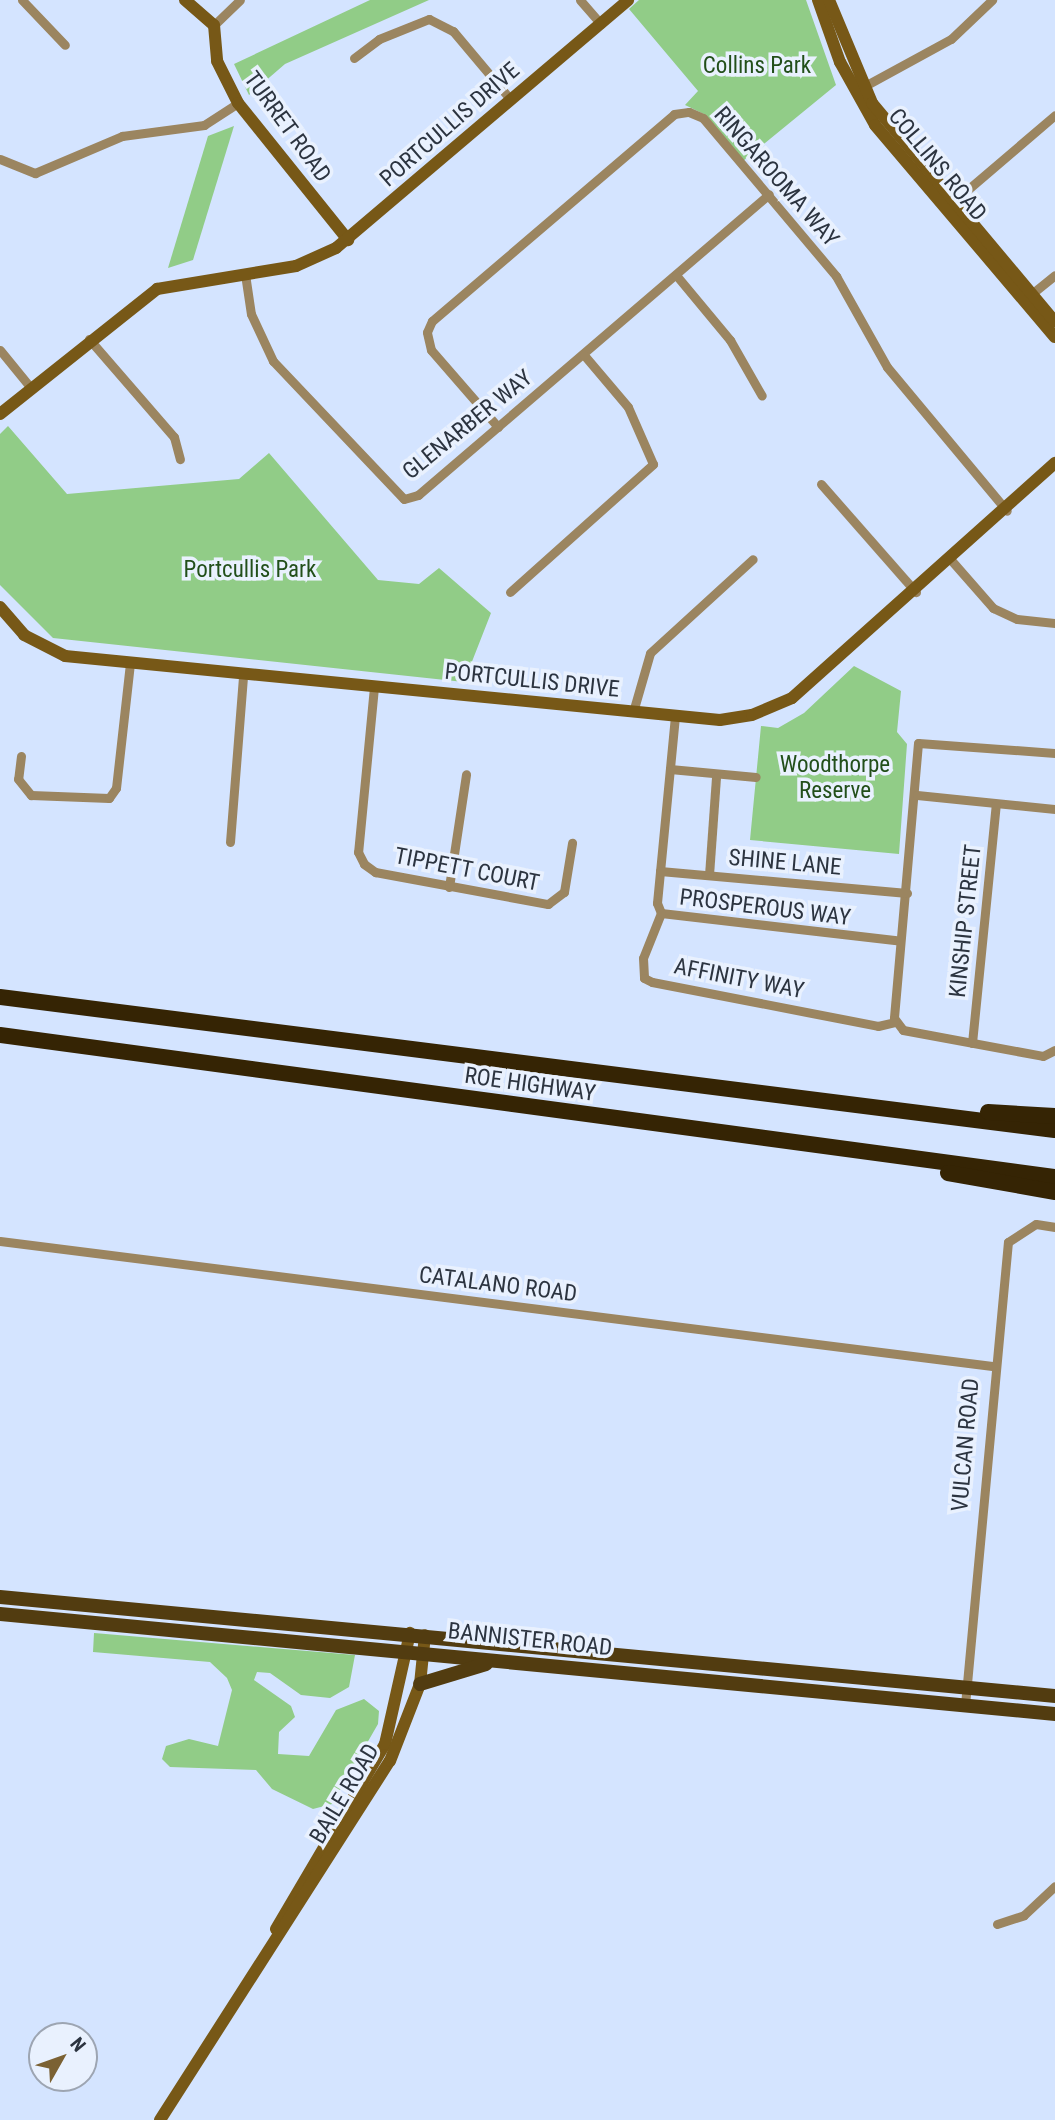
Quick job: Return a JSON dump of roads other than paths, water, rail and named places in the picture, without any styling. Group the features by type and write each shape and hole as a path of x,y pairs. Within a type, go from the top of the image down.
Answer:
{"highway":[{"name":"ROE HIGHWAY","path":"0,997 830,1106 1055,1130"},
{"name":"ROE HIGHWAY","path":"0,1035 1055,1177"},
{"path":"830,1106 916,1105 1055,1116"},
{"path":"760,1139 1055,1192"}],"main road":[{"name":"BANNISTER ROAD","path":"0,1597 410,1633 1055,1696"},
{"name":"BANNISTER ROAD","path":"0,1614 424,1652 1055,1714"},
{"path":"420,1684 439,1673 501,1660"}],"street":[{"path":"22,0 65,45"},
{"path":"186,0 214,25 240,0"},
{"path":"580,0 601,24"},
{"name":"PORTCULLIS DRIVE","path":"0,414 89,339 157,289 296,266 348,240 628,0"},
{"name":"COLLINS ROAD","path":"818,0 859,89 949,206 1028,298 1055,337"},
{"name":"COLLINS ROAD","path":"829,0 859,89"},
{"path":"859,89 951,39 992,0"},
{"path":"354,58 379,40 429,19 453,31 511,100"},
{"name":"TURRET ROAD","path":"214,25 217,61 238,103 348,240"},
{"path":"0,159 35,173 122,136 204,125 238,103"},
{"name":"RINGAROOMA WAY","path":"498,427 431,350 426,332 432,321 674,114 703,118 836,276 887,367 1007,511"},
{"path":"949,206 1055,115"},
{"name":"GLENARBER WAY","path":"245,274 251,314 273,361 392,493 418,495 769,194"},
{"path":"676,275 730,340 762,396"},
{"path":"1028,298 1055,275"},
{"name":"COLLINS ROAD","path":"1028,298 1055,322"},
{"path":"89,339 174,437 180,459"},
{"path":"0,350 31,388"},
{"path":"510,592 653,464 653,453 628,407 584,355"},
{"name":"PORTCULLIS DRIVE","path":"1007,511 1055,463"},
{"name":"PORTCULLIS DRIVE","path":"0,607 42,648 130,663 675,716 752,715 792,698 1007,511 1055,473"},
{"path":"821,484 916,592"},
{"path":"633,712 650,653 753,559"},
{"path":"951,560 993,608 1017,619 1055,622"},
{"path":"21,756 18,779 31,795 109,798 116,788 130,663"},
{"path":"230,842 243,675"},
{"name":"TIPPETT COURT","path":"374,687 358,852 375,872 548,904 565,892 572,843"},
{"name":"PROSPEROUS WAY","path":"675,716 660,871 661,913 896,940"},
{"path":"1055,752 918,743 917,795 907,893 896,940 901,952 895,1022 903,1030 1042,1056 1055,1051"},
{"path":"670,769 716,778 756,777"},
{"path":"450,887 466,774"},
{"path":"709,875 716,778"},
{"path":"917,795 1055,809"},
{"name":"KINSHIP STREET","path":"972,1043 996,804"},
{"name":"SHINE LANE","path":"660,871 907,893"},
{"name":"AFFINITY WAY","path":"661,913 643,958 645,978 653,982 878,1026 895,1022"},
{"name":"VULCAN ROAD","path":"965,1705 992,1366 1007,1242 1036,1224 1055,1227"},
{"name":"CATALANO ROAD","path":"0,1241 992,1366"},
{"name":"BAILE ROAD","path":"160,2120 263,1958 338,1832 385,1744 410,1633"},
{"name":"BAILE ROAD","path":"338,1832 398,1747 420,1684 425,1635"},
{"path":"997,1924 1024,1915 1055,1886"}],"park label":[{"name":"Collins Park","path":"757,66"},
{"name":"Portcullis Park","path":"250,570"},
{"name":"Woodthorpe Reserve","path":"835,778"}]}
